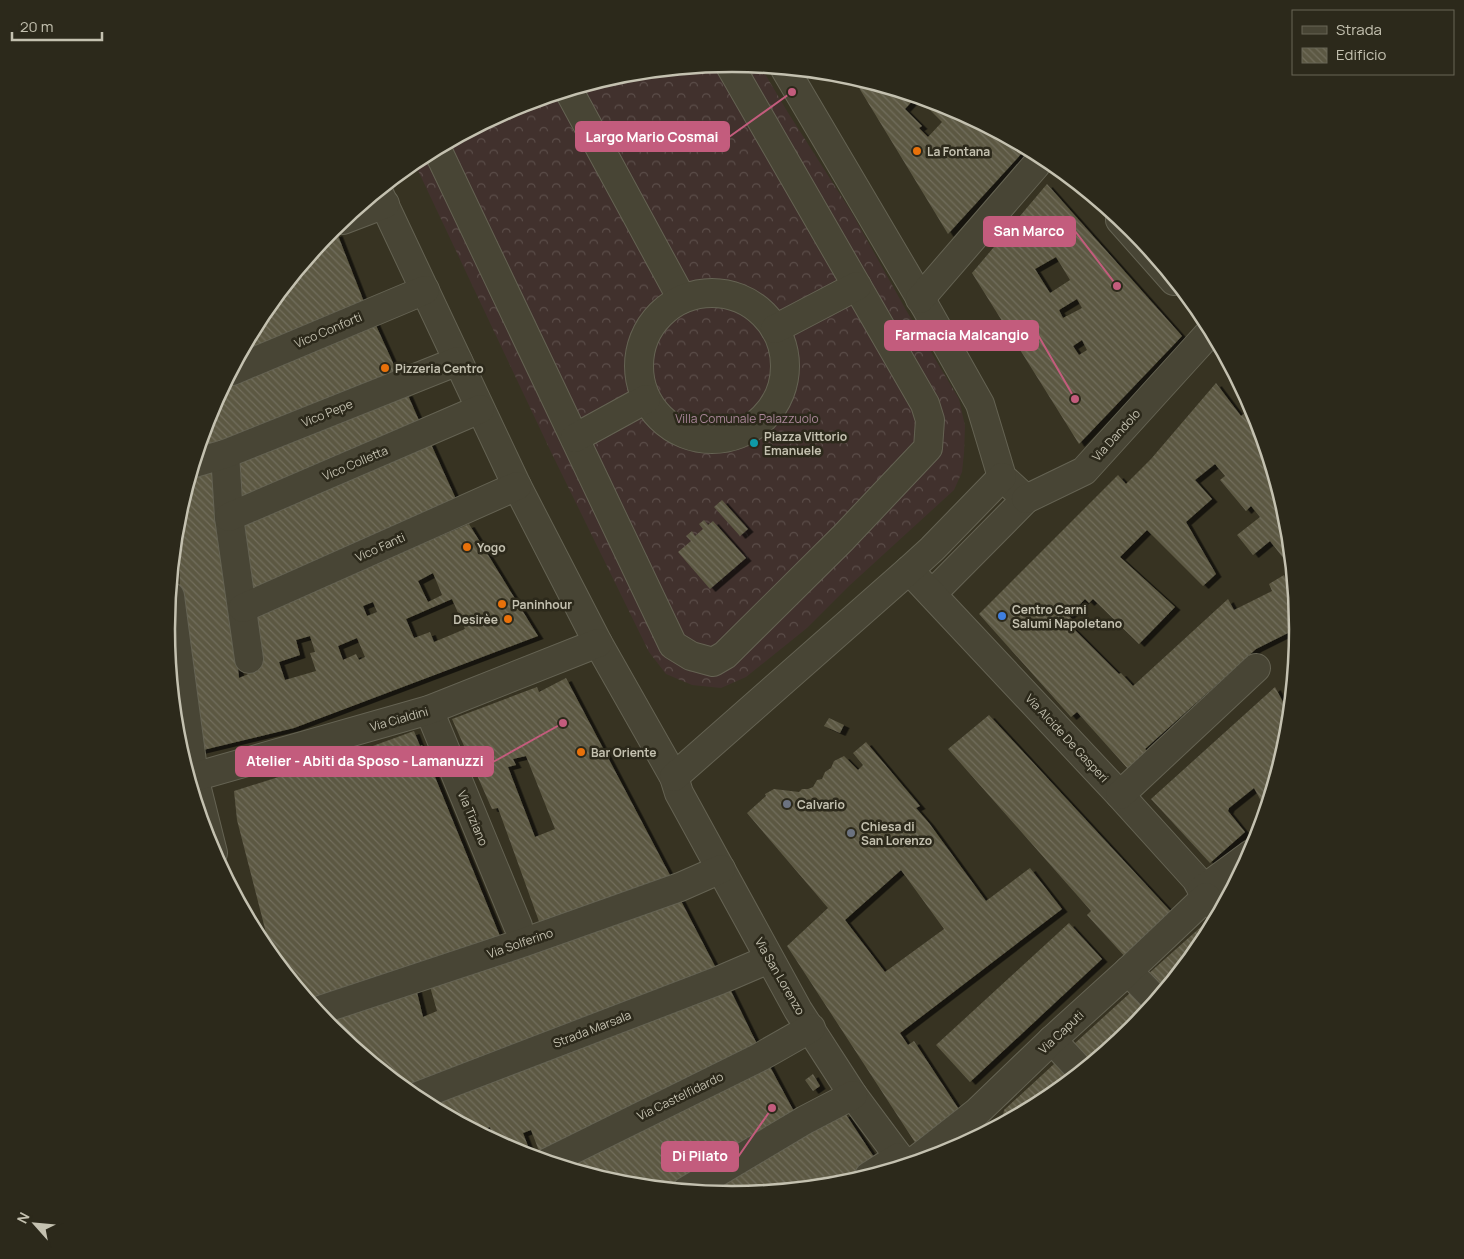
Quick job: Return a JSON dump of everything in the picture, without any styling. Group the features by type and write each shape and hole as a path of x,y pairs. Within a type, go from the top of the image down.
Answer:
{"street":[{"path":"441,155 673,645 691,656 713,662 725,655 843,538 928,448 930,420 926,404 734,72"},
{"path":"794,76 980,404 1002,477 1026,499 932,594"},
{"path":"572,96 682,299"},
{"path":"920,299 1037,163"},
{"path":"381,198 517,486 598,643 674,777 932,549 1002,477"},
{"path":"775,329 857,286"},
{"name":"Vico Conforti","path":"241,367 425,290"},
{"path":"701,293 720,293 738,297 753,305 775,329 782,346 785,366 783,385 775,403 762,420 744,432 729,438 712,440 696,438 674,430 657,416 646,399 639,378 638,358 643,340 652,323 666,309 682,299 701,293"},
{"name":"Via Dandolo","path":"1026,499 1084,470 1205,337"},
{"name":"Vico Pepe","path":"202,461 225,454 458,361"},
{"path":"575,438 646,399"},
{"name":"Vico Colletta","path":"229,517 480,408"},
{"path":"225,454 229,517 249,659"},
{"name":"Vico Fanti","path":"243,608 517,486"},
{"name":"Via Alcide De Gasperi","path":"909,570 1120,795 1196,879 1209,899"},
{"path":"175,635 193,768"},
{"name":"Via Cialdini","path":"195,778 429,710 598,643"},
{"path":"1120,795 1256,668"},
{"name":"Via Tiziano","path":"429,710 518,926"},
{"name":"Via San Lorenzo","path":"674,777 679,793 798,1010 853,1096 903,1160"},
{"name":"Via Solferino","path":"325,1009 525,942 680,887 721,869"},
{"name":"Via Caputi","path":"924,1152 985,1120 1052,1040 1209,899 1233,873"},
{"name":"Strada Marsala","path":"424,1094 720,980 769,958"},
{"path":"1128,971 1152,996"},
{"name":"Via Castelfidardo","path":"556,1158 760,1057 811,1028"},
{"path":"1052,1040 1077,1066"},
{"path":"696,1185 805,1120 853,1096"}],"green space":[{"name":"Villa Comunale Palazzuolo","path":"732,72 765,74 852,213 906,310 959,399 965,426 964,453 962,472 954,490 849,586 807,628 746,677 721,688 692,685 666,674 649,652 551,452 418,170 486,130 553,102 588,91 659,77"}],"building":[{"path":"858,87 911,102 905,109 922,126 919,128 928,137 942,122 929,109 978,130 1021,154 948,234"},
{"path":"1047,184 1182,336 1079,444 972,273","holes":["1056,257 1070,280 1050,293 1035,269","1077,299 1082,308 1063,318 1059,310","1082,340 1087,350 1079,355 1073,346"]},
{"path":"338,236 366,307 247,357 290,290"},
{"path":"374,321 399,376 205,451 217,416 235,377"},
{"path":"1216,383 1241,416 1245,412 1247,416 1270,485 1284,559 1270,541 1253,555 1237,535 1260,517 1251,506 1246,511 1220,480 1225,476 1215,464 1195,480 1212,499 1186,522 1216,574 1203,586 1147,530 1120,557 1175,607 1139,644 1093,599 1089,603 1085,599 1069,616 1074,621 1069,624 1133,686 1228,599 1234,610 1272,591 1269,584 1284,575 1288,593 1289,633 1256,649 1145,749 1149,753 1129,770 1077,712 1071,717 979,614 1118,475 1126,484 1151,459"},
{"path":"407,393 421,425 236,504 233,462"},
{"path":"430,442 456,499 252,591 237,524"},
{"path":"220,461 223,515 239,678 258,670 252,617 469,524 538,636 294,728 199,751 180,608 180,557 194,485 200,466","holes":["433,573 442,595 428,602 418,581","452,599 465,629 434,642 430,632 414,638 406,619","373,602 377,612 367,616 363,606","310,636 315,652 310,653 316,671 285,680 279,662 300,655 296,640","357,638 365,657 359,660 356,654 343,660 338,646"]},
{"path":"722,500 748,529 740,536 714,507"},
{"path":"704,520 708,525 713,521 746,558 710,589 678,552 691,541 686,536 692,531 695,536 703,529 699,524"},
{"path":"566,678 672,879 541,927 498,808 492,809 452,719 537,687 539,692","holes":["526,756 555,829 535,837 508,767 516,765 513,759"]},
{"path":"1275,687 1284,702 1270,774 1261,801 1254,788 1229,808 1228,811 1245,832 1210,863 1151,799"},
{"path":"989,715 1175,916 1127,959 1087,915 1091,911 948,749"},
{"path":"829,718 844,725 840,733 824,726"},
{"path":"414,731 420,746 422,745 502,941 318,1002 290,969 267,935 237,820 234,791 291,773 292,776 360,754 359,751"},
{"path":"866,742 920,806 916,808 986,901 1030,868 1062,909 900,1033 908,1045 914,1041 962,1114 916,1144 787,946 828,908 747,813 766,796 765,794 774,789 799,792 802,789 813,787 817,780 822,779 825,772 831,768 834,761 844,756 858,770 863,765 853,753","holes":["901,870 944,929 885,972 845,920"]},
{"path":"679,897 716,968 413,1086 365,1048 331,1016 416,988 423,1017 437,1011 429,983"},
{"path":"1069,923 1102,959 970,1082 936,1045"},
{"path":"1203,925 1174,969 1160,986 1147,975"},
{"path":"729,987 759,1048 547,1155 538,1151 531,1130 523,1133 529,1148 491,1131 490,1127 486,1129 436,1101"},
{"path":"1130,993 1142,1006 1087,1058 1074,1044"},
{"path":"768,1063 797,1117 678,1184 623,1176 573,1163"},
{"path":"1058,1063 1067,1074 1041,1093 1003,1115 1004,1110 1054,1064"},
{"path":"813,1074 820,1086 813,1091 805,1080"},
{"path":"845,1113 876,1160 857,1172 805,1182 719,1186"}],"place":[{"name":"Largo Mario Cosmai","path":"792,92"},
{"name":"La Fontana","path":"917,151"},
{"name":"San Marco","path":"1117,286"},
{"name":"Pizzeria Centro","path":"385,368"},
{"name":"Farmacia Malcangio","path":"1075,399"},
{"name":"Piazza Vittorio Emanuele","path":"754,443"},
{"name":"Yogo","path":"467,547"},
{"name":"Paninhour","path":"502,604"},
{"name":"Centro Carni Salumi Napoletano","path":"1002,616"},
{"name":"Desirèe","path":"508,619"},
{"name":"Atelier - Abiti da Sposo - Lamanuzzi","path":"563,723"},
{"name":"Bar Oriente","path":"581,752"},
{"name":"Calvario","path":"787,804"},
{"name":"Chiesa di San Lorenzo","path":"851,833"},
{"name":"Di Pilato","path":"772,1108"}]}
